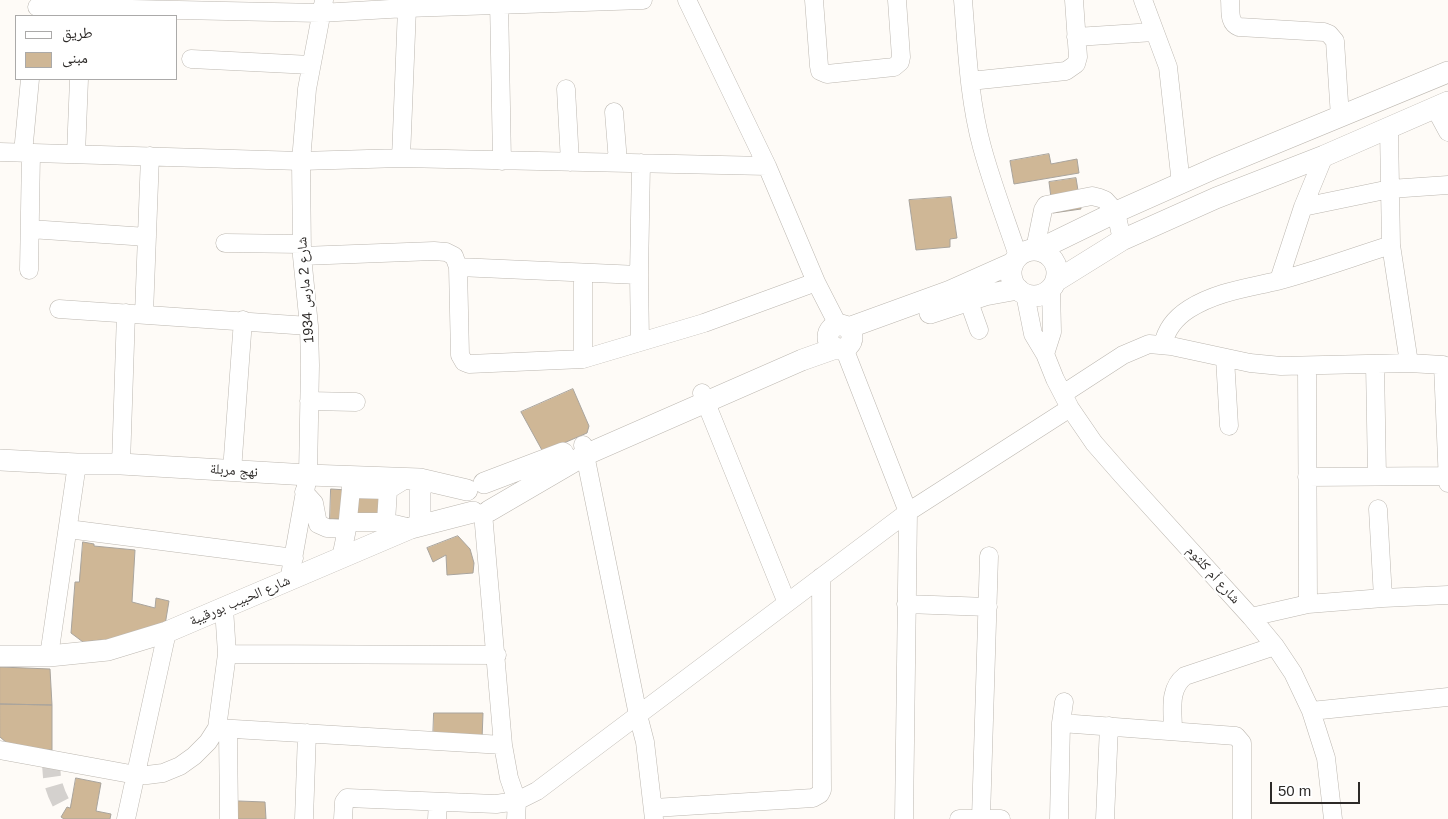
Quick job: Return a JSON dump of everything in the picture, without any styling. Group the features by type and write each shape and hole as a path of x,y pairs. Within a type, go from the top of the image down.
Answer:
{"main road":[{"path":"476,487 584,450 704,398 802,360 841,338 965,293 1026,254 1116,212 1215,168 1448,72"},
{"path":"965,293 985,295 1022,291 1035,296 1044,294 1054,284 1122,240 1216,198 1324,156 1441,105"},
{"path":"1026,254 1046,253 1052,258 1056,265 1057,273 1054,284"},
{"path":"1022,291 1011,278 1026,254"},
{"name":"شارع الحبيب بورقيبة","path":"0,656 49,656 108,650 167,632 416,526 482,512 584,450"},
{"name":"نهج مربلة","path":"0,460 121,464 232,471 306,484 413,479 476,487"},
{"path":"413,479 416,526"},
{"path":"476,487 494,490 496,496 493,507 482,512"}],"street":[{"path":"37,8 406,8 499,2 643,0"},
{"path":"687,0 767,166 841,338 908,512 904,819"},
{"path":"814,0 818,66 820,71 827,74 898,65 901,57 897,0"},
{"path":"963,0 970,81 982,146 1026,254"},
{"path":"970,81 1066,71 1076,64 1078,58 1074,0"},
{"path":"1143,0 1168,67 1181,184"},
{"path":"1230,0 1232,21 1234,25 1239,27 1324,32 1333,37 1340,117"},
{"path":"499,2 502,161"},
{"name":"شارع 2 مارس 1934","path":"290,581 306,484 310,365 309,326 302,250 301,161 307,89 322,7"},
{"path":"401,158 406,8"},
{"path":"1076,37 1154,32"},
{"path":"190,59 312,65"},
{"path":"29,270 30,229 27,153 30,80"},
{"path":"76,154 79,80"},
{"path":"566,89 570,162"},
{"path":"1441,105 1448,132"},
{"path":"614,112 618,162"},
{"path":"1389,129 1391,245 1409,363"},
{"path":"0,152 301,161 401,158 767,166"},
{"path":"144,314 150,156"},
{"path":"1279,280 1303,207 1324,156"},
{"path":"640,342 641,164"},
{"path":"1303,207 1390,189 1448,185"},
{"path":"1026,254 1043,210 1049,203 1092,196 1105,200 1116,212 1122,240"},
{"path":"30,229 147,237"},
{"path":"225,243 302,250 446,252 454,256 458,267 460,356 464,362 469,364 582,358 704,323 816,282"},
{"path":"1163,345 1165,333 1170,324 1188,309 1232,291 1279,280 1391,245"},
{"path":"458,267 639,274"},
{"path":"582,358 583,273"},
{"path":"1045,354 1052,332 1054,284"},
{"name":"شارع أم كلثوم","path":"1022,291 1033,334 1045,354 1066,401 1094,443 1251,617 1275,646 1293,673 1311,711 1326,758 1333,819"},
{"path":"965,293 979,330"},
{"path":"58,308 309,326"},
{"path":"121,464 126,313"},
{"path":"232,471 243,320"},
{"path":"343,819 344,802 347,798 438,810 517,801 537,791 908,512 1066,401 1123,355 1149,344 1163,345 1250,363 1307,366 1409,363 1446,366 1448,483"},
{"path":"1225,358 1229,426"},
{"path":"1376,364 1377,476"},
{"path":"1307,366 1308,604"},
{"path":"704,398 787,603"},
{"path":"308,402 356,402"},
{"path":"584,450 645,742 654,813 813,798 820,794 822,790 821,577"},
{"path":"49,656 77,464"},
{"path":"1307,477 1448,476"},
{"path":"341,558 348,525 351,483 388,490 413,479"},
{"path":"306,484 314,503 318,524 327,528 386,522 416,526"},
{"path":"386,522 388,490"},
{"path":"1378,509 1383,598"},
{"path":"482,512 497,655 503,745 509,778 517,801 516,819"},
{"path":"68,529 294,558"},
{"path":"981,818 989,556"},
{"path":"1251,617 1308,604 1448,595"},
{"path":"906,604 988,607"},
{"path":"224,608 227,654 223,729 229,819"},
{"path":"126,819 167,632"},
{"path":"1173,731 1174,690 1177,682 1185,676 1275,646"},
{"path":"227,654 497,655"},
{"path":"1311,711 1448,697"},
{"path":"1059,819 1064,702"},
{"path":"1062,723 1236,736 1240,738 1242,743 1242,819"},
{"path":"1105,819 1109,726"},
{"path":"0,750 147,775 163,773 180,766 194,756 223,729 503,745"},
{"path":"304,819 307,734"},
{"path":"959,819 1001,819"}],"building":[{"path":"1049,154 1051,164 1077,159 1079,173 1014,184 1010,161"},
{"path":"1076,178 1081,209 1053,213 1049,182"},
{"path":"951,197 957,238 950,239 950,247 916,250 909,200"},
{"path":"573,389 589,426 587,433 543,452 521,412"},
{"path":"331,489 347,490 346,519 330,519"},
{"path":"357,491 385,492 384,519 356,518"},
{"path":"458,536 470,549 474,563 473,573 447,575 446,555 433,562 427,548"},
{"path":"83,542 94,544 94,546 135,550 132,602 155,608 156,598 169,601 165,625 107,643 101,640 83,642 71,633 75,582 79,582"},
{"path":"0,667 50,669 52,705 0,704"},
{"path":"0,704 52,705 52,750 13,747 0,737"},
{"path":"434,713 483,713 482,740 433,741"},
{"path":"76,778 101,783 96,811 111,814 110,819 64,819 61,817 67,807 70,808"},
{"path":"239,801 265,802 266,819 232,819 232,803"}],"tunnel":[{"path":"52,759 51,766 54,786 65,810"}]}
